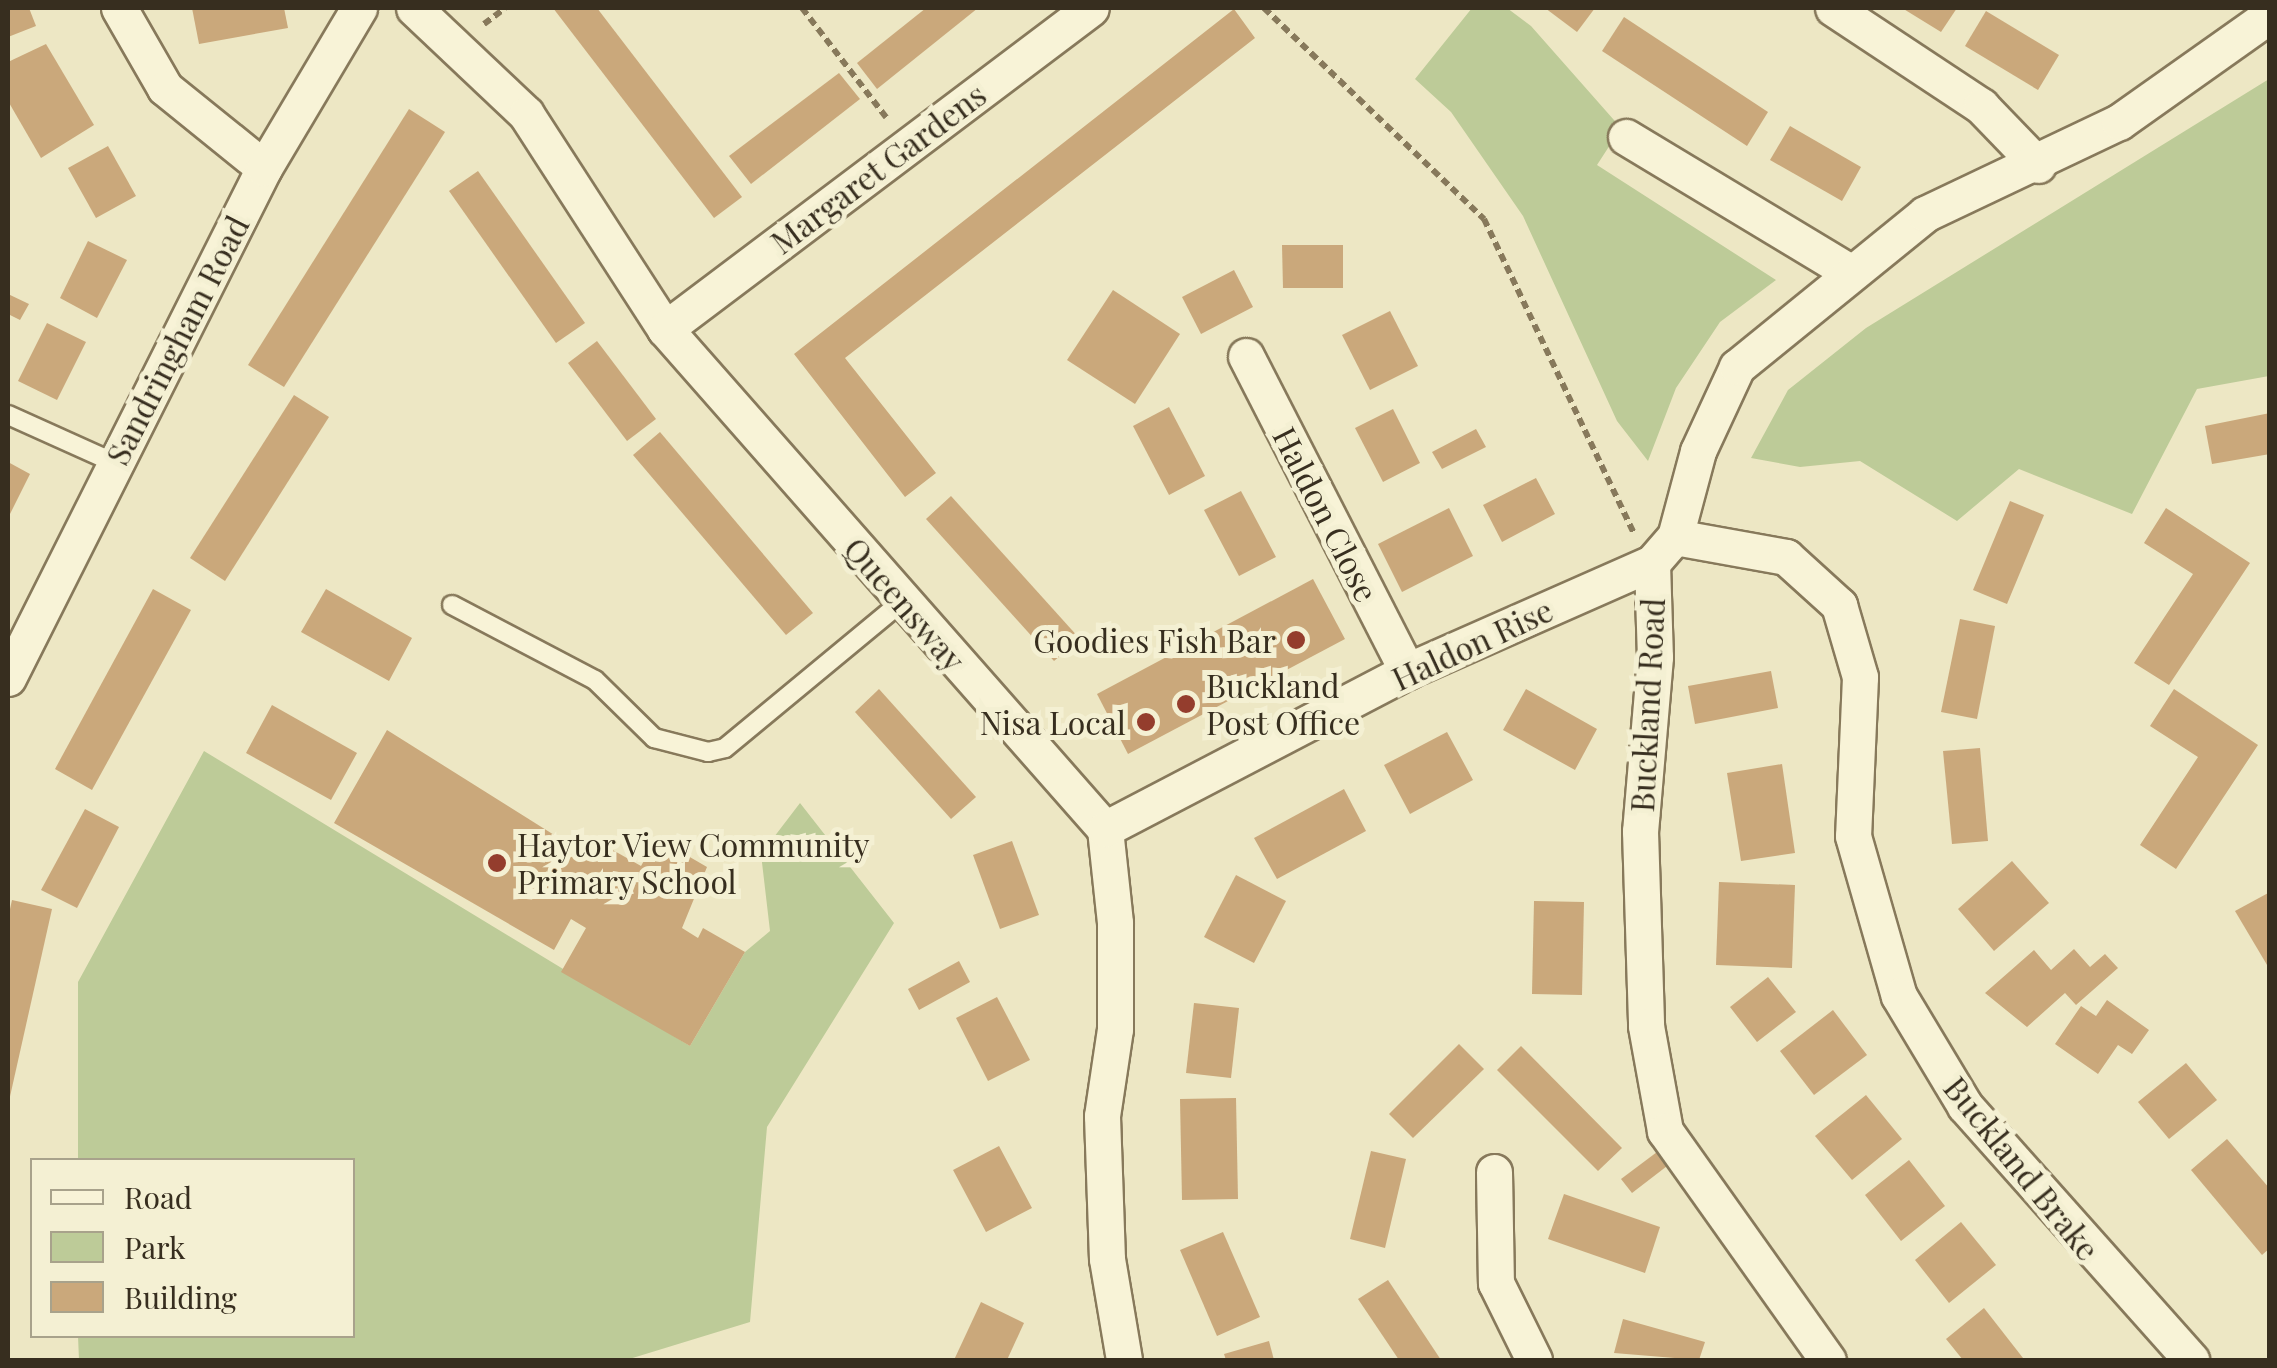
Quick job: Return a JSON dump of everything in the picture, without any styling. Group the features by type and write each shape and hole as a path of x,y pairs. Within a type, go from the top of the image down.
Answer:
{"street":[{"path":"119,8 165,88 264,168"},
{"name":"Sandringham Road","path":"8,678 264,168 359,8"},
{"name":"Queensway","path":"414,8 526,114 664,328 1105,829"},
{"name":"Margaret Gardens","path":"664,328 1091,8"},
{"path":"1833,8 1981,106 2038,164"},
{"path":"1664,550 1698,451 1737,366 1848,271 1925,214 2120,122 2270,14"},
{"path":"1626,137 1848,271"},
{"name":"Haldon Close","path":"1246,356 1407,671"},
{"name":"Haldon Rise","path":"1105,829 1407,671 1664,550"},
{"name":"Buckland Road","path":"1664,550 1640,831 1646,1026 1665,1131 1828,1360"},
{"name":"Buckland Brake","path":"1664,550 1786,557 1839,604 1860,677 1853,836 1899,996 1965,1106 2191,1360"},
{"path":"1105,829 1115,922 1102,1116 1107,1259 1124,1360"},
{"path":"1494,1172 1496,1283 1534,1360"}],"lane":[{"path":"8,415 115,463"},
{"path":"452,605 594,680 654,738 708,752 725,748 903,601"}],"path":[{"path":"802,8 908,145"},
{"name":"Buckland Road","path":"1264,8 1484,219 1594,462 1664,550"}],"green space":[{"path":"1472,8 1507,8 1531,26 1621,128 1597,165 1776,280 1720,322 1676,388 1648,461 1617,421 1523,216 1451,112 1415,79"},
{"path":"2269,79 2269,376 2197,389 2132,514 2019,469 1957,521 1860,461 1800,467 1751,458 1788,390 1866,328"},
{"path":"204,751 690,1046 745,952 770,931 761,854 800,803 894,923 767,1127 750,1322 626,1360 79,1360 78,1338 355,1338 355,1158 78,1158 78,982"}],"building":[{"path":"8,8 29,8 36,26 8,37"},
{"path":"192,8 284,8 288,28 199,44"},
{"path":"553,8 597,8 742,197 714,218"},
{"path":"926,8 978,8 877,89 857,63"},
{"path":"1545,8 1595,8 1577,32"},
{"path":"1902,8 1957,8 1941,32"},
{"path":"1234,9 1255,38 845,358 936,473 905,497 794,354"},
{"path":"1986,11 2059,55 2038,90 1965,46"},
{"path":"1624,17 1768,112 1747,146 1602,51"},
{"path":"46,44 94,125 41,158 8,101 8,62"},
{"path":"839,73 860,99 751,184 729,156"},
{"path":"409,109 445,132 284,387 248,365"},
{"path":"1790,126 1861,167 1842,201 1770,160"},
{"path":"108,146 136,196 96,218 68,168"},
{"path":"478,171 585,323 556,343 449,191"},
{"path":"88,241 127,260 97,318 60,298"},
{"path":"1282,245 1343,245 1343,288 1283,288"},
{"path":"1234,270 1253,307 1201,334 1182,297"},
{"path":"1113,290 1180,334 1135,404 1067,360"},
{"path":"8,294 29,304 20,320 8,314"},
{"path":"1390,311 1418,366 1370,390 1342,335"},
{"path":"47,323 86,342 57,400 18,381"},
{"path":"597,341 656,419 627,441 568,363"},
{"path":"294,395 329,417 225,581 190,558"},
{"path":"1169,407 1205,476 1169,495 1133,426"},
{"path":"1393,409 1420,463 1383,482 1355,428"},
{"path":"2270,413 2270,454 2212,464 2205,426"},
{"path":"1476,429 1486,447 1442,469 1432,452"},
{"path":"660,432 813,613 786,635 633,455"},
{"path":"8,462 30,474 8,518"},
{"path":"1536,478 1555,514 1502,542 1483,505"},
{"path":"1241,491 1276,557 1239,576 1204,510"},
{"path":"951,496 1080,639 1054,661 926,519"},
{"path":"2010,501 2044,515 2007,604 1973,590"},
{"path":"1449,508 1473,556 1402,592 1378,544"},
{"path":"2166,508 2250,563 2169,685 2134,663 2193,574 2144,543"},
{"path":"1313,579 1345,639 1128,754 1097,694"},
{"path":"153,589 191,610 92,790 55,769"},
{"path":"326,589 412,638 389,681 301,632"},
{"path":"1960,619 1995,626 1977,719 1941,712"},
{"path":"1771,671 1778,708 1695,724 1688,686"},
{"path":"879,689 976,797 951,819 855,712"},
{"path":"1526,689 1597,729 1575,770 1503,730"},
{"path":"2174,689 2258,745 2176,869 2140,845 2198,757 2150,726"},
{"path":"272,705 357,753 331,800 246,753"},
{"path":"387,730 586,855 595,840 641,866 657,838 707,867 682,928 698,938 703,928 745,952 690,1046 561,972 586,928 571,919 554,950 334,823"},
{"path":"1447,732 1473,780 1410,814 1384,765"},
{"path":"1980,748 1988,841 1952,844 1943,751"},
{"path":"1782,764 1795,853 1741,861 1727,773"},
{"path":"1344,789 1366,831 1277,879 1254,838"},
{"path":"85,809 119,827 77,908 41,890"},
{"path":"1012,841 1039,915 1000,929 973,855"},
{"path":"2012,861 2049,903 1994,951 1958,909"},
{"path":"1236,875 1286,901 1254,963 1204,937"},
{"path":"1719,882 1795,885 1792,968 1716,965"},
{"path":"2270,892 2270,970 2235,911"},
{"path":"12,900 52,909 9,1101 8,918"},
{"path":"1534,901 1584,902 1582,995 1532,994"},
{"path":"2074,949 2090,967 2105,954 2118,968 2076,1005 2065,993 2027,1027 1985,993 2034,950 2051,970"},
{"path":"959,961 970,982 919,1010 908,989"},
{"path":"1768,977 1796,1012 1757,1042 1730,1007"},
{"path":"997,997 1030,1060 988,1081 956,1018"},
{"path":"2107,1000 2149,1030 2132,1054 2118,1045 2098,1074 2055,1044 2081,1006 2096,1016"},
{"path":"1194,1003 1239,1008 1231,1078 1186,1073"},
{"path":"1833,1010 1867,1055 1814,1095 1780,1051"},
{"path":"1459,1044 1484,1069 1413,1138 1389,1114"},
{"path":"1521,1046 1622,1148 1598,1171 1497,1070"},
{"path":"2186,1063 2217,1100 2169,1139 2138,1102"},
{"path":"1866,1095 1902,1139 1852,1180 1815,1136"},
{"path":"1236,1098 1238,1199 1182,1200 1180,1099"},
{"path":"2227,1139 2270,1189 2270,1248 2262,1255 2191,1170"},
{"path":"999,1146 1032,1208 986,1232 953,1170"},
{"path":"1661,1149 1671,1163 1632,1193 1621,1179"},
{"path":"1371,1151 1406,1159 1385,1248 1350,1239"},
{"path":"1909,1160 1945,1206 1901,1241 1865,1195"},
{"path":"1564,1194 1660,1227 1645,1273 1548,1239"},
{"path":"1961,1222 1996,1265 1949,1303 1915,1260"},
{"path":"1223,1232 1260,1317 1217,1336 1180,1250"},
{"path":"1388,1280 1441,1360 1399,1360 1358,1299"},
{"path":"981,1302 1024,1323 1007,1360 954,1360"},
{"path":"1984,1308 2023,1358 1963,1360 1946,1339"},
{"path":"1623,1319 1705,1342 1699,1360 1614,1353"},
{"path":"1269,1341 1274,1360 1226,1360 1224,1354"}],"place":[{"name":"Goodies Fish Bar","path":"1296,640"},
{"name":"Buckland Post Office","path":"1186,704"},
{"name":"Nisa Local","path":"1146,722"},
{"name":"Haytor View Community Primary School","path":"497,863"}]}
